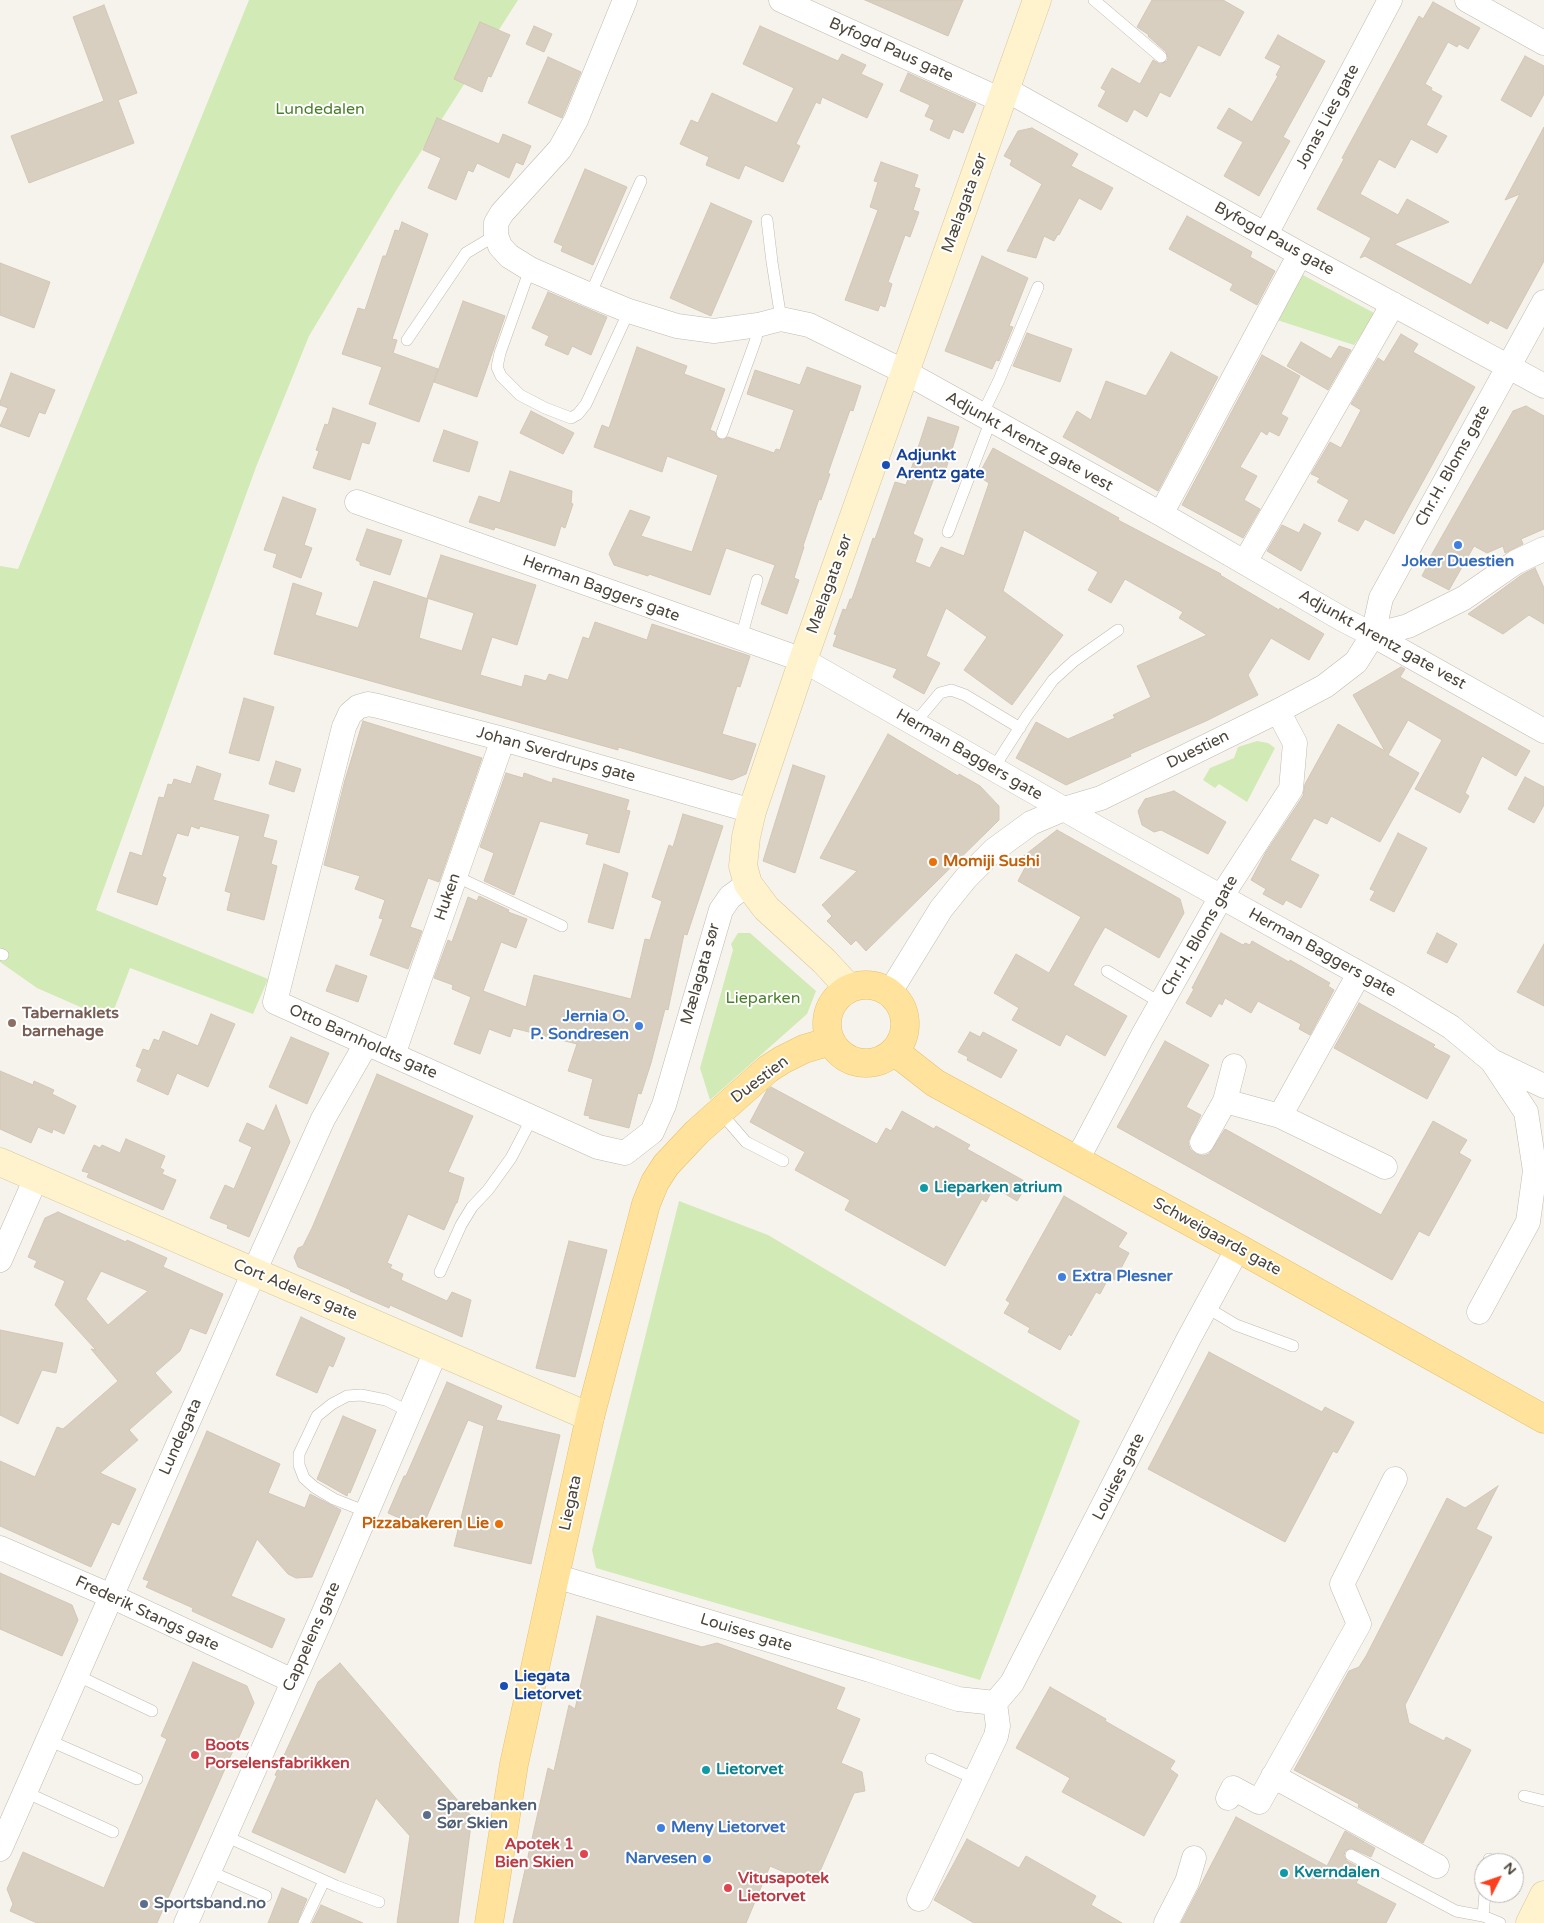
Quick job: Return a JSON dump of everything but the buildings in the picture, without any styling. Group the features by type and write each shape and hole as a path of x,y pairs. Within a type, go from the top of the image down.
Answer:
{"main road":[{"path":"866,984 890,992 899,1002 904,1013 905,1023 904,1034 894,1051 878,1060 860,1062 848,1058 838,1051 831,1041 828,1031 829,1011 834,1001 849,988 866,984"},
{"name":"Duestien","path":"720,1112 768,1069 782,1060 804,1049 831,1041"},
{"name":"Schweigaards gate","path":"894,1051 935,1083 1238,1248 1544,1419"},
{"name":"Liegata","path":"488,1923 510,1782 555,1576 590,1417 646,1204 655,1182 678,1149 720,1112"}],"street":[{"path":"496,235 496,223 502,213 560,148 572,127 624,0"},
{"name":"Byfogd Paus gate","path":"781,0 1003,95 1266,234 1544,386"},
{"name":"Mælagata sør","path":"625,1153 652,1132 664,1104 720,910 730,896 748,884 743,866 752,811 803,660 1037,0"},
{"name":"Jonas Lies gate","path":"1266,234 1390,0"},
{"path":"1467,0 1544,43"},
{"name":"Adjunkt Arentz gate vest","path":"496,235 500,246 509,256 530,269 629,311 677,326 714,331 758,326 781,319 809,325 905,372 1161,514 1342,619 1544,731"},
{"path":"1161,514 1300,254"},
{"name":"Chr.H. Bloms gate","path":"1373,635 1381,598 1544,302"},
{"path":"1245,562 1394,304"},
{"name":"Herman Baggers gate","path":"357,502 803,660 1359,974 1451,1027 1492,1061 1544,1086"},
{"path":"1373,635 1408,626 1464,598 1516,562 1544,549"},
{"name":"Duestien","path":"890,992 941,909 966,878 994,850 1031,823 1064,809 1101,798 1325,686 1356,662 1373,635"},
{"name":"Johan Sverdrups gate","path":"358,707 368,704 378,706 503,739 752,811"},
{"name":"Otto Barnholdts gate","path":"358,707 350,714 344,727 275,1002 598,1147 625,1153"},
{"name":"Chr.H. Bloms gate","path":"1077,1160 1161,1003 1221,897 1292,789 1294,743 1278,711"},
{"name":"Huken","path":"393,1055 503,739"},
{"path":"748,884 766,908 824,961 849,988"},
{"path":"1280,1116 1359,974"},
{"name":"Lundegata","path":"2,1839 25,1792 323,1120 366,1044"},
{"path":"1479,1312 1528,1222 1535,1172 1526,1112 1492,1061"},
{"path":"1202,1142 1225,1101 1234,1066"},
{"path":"1225,1101 1280,1116 1385,1167"},
{"name":"Cort Adelers gate","path":"0,1162 590,1417"},
{"path":"0,1260 36,1178"},
{"name":"Louises gate","path":"555,1576 870,1670 958,1699 995,1703 1012,1683 1238,1248"},
{"name":"Cappelens gate","path":"186,1923 436,1351"},
{"path":"1228,1798 1234,1788 1259,1802 1359,1624 1342,1584 1395,1478"},
{"name":"Frederik Stangs gate","path":"0,1548 111,1596 293,1681"},
{"path":"920,1899 996,1736 998,1726 995,1703"},
{"path":"1273,1776 1437,1866"},
{"path":"1166,1923 1187,1882 1194,1858"},
{"path":"1530,1923 1544,1895"}],"lane":[{"path":"1094,0 1161,57"},
{"path":"590,295 641,181"},
{"path":"767,220 781,319"},
{"path":"407,340 466,253 496,235"},
{"path":"530,269 500,353 497,367 501,376 520,395 545,408 572,418 578,414 586,404 629,311"},
{"path":"948,532 999,380 1038,287"},
{"path":"722,434 756,339 758,326"},
{"path":"741,638 756,580"},
{"path":"993,769 1053,680 1074,661 1118,630"},
{"path":"914,724 940,693 951,690 965,695 1020,728"},
{"path":"455,876 562,926"},
{"path":"1107,971 1161,1003"},
{"path":"720,1112 746,1142 783,1161"},
{"path":"440,1272 472,1207 488,1190 511,1158 532,1118"},
{"path":"1206,1307 1236,1325 1293,1346"},
{"path":"367,1512 334,1499 314,1487 304,1478 299,1464 299,1454 317,1416 332,1404 347,1396 361,1395 386,1400 410,1412"},
{"path":"76,1675 152,1711"},
{"path":"48,1740 137,1779"},
{"path":"931,1760 975,1779"},
{"path":"25,1792 113,1832"},
{"path":"1524,1796 1544,1801"},
{"path":"225,1836 324,1881 379,1902"},
{"path":"1351,1855 1456,1911 1483,1916 1500,1923"},
{"path":"209,1871 266,1896"},
{"path":"304,1923 324,1881"},
{"path":"1483,1916 1484,1903"}],"green space":[{"name":"Lundedalen","path":"249,0 518,0 397,189 309,336 256,467 96,910 268,979 253,1014 130,968 110,1020 37,988 0,962 0,566 18,569"},
{"path":"1301,274 1376,314 1354,345 1277,320"},
{"path":"1257,741 1268,743 1275,748 1247,802 1219,784 1215,788 1203,780 1210,768 1234,758 1238,747"},
{"name":"Lieparken","path":"738,933 750,933 816,991 807,1014 710,1100 700,1068 733,950 731,944"},
{"path":"679,1201 768,1235 1080,1421 980,1680 596,1568 592,1550"}],"place":[{"name":"Adjunkt Arentz gate","path":"886,465"},
{"name":"Joker Duestien","path":"1458,545"},
{"name":"Momiji Sushi","path":"933,862"},
{"name":"Tabernaklets barnehage","path":"12,1023"},
{"name":"Jernia O. P. Sondresen","path":"639,1026"},
{"name":"Lieparken atrium","path":"924,1188"},
{"name":"Extra Plesner","path":"1062,1277"},
{"name":"Pizzabakeren Lie","path":"499,1524"},
{"name":"Liegata Lietorvet","path":"504,1686"},
{"name":"Boots Porselensfabrikken","path":"195,1755"},
{"name":"Lietorvet","path":"706,1770"},
{"name":"Sparebanken Sør Skien","path":"427,1815"},
{"name":"Meny Lietorvet","path":"661,1828"},
{"name":"Apotek 1 Bien Skien","path":"584,1854"},
{"name":"Narvesen","path":"707,1859"},
{"name":"Kverndalen","path":"1284,1873"},
{"name":"Vitusapotek Lietorvet","path":"728,1888"},
{"name":"Sportsband.no","path":"144,1904"}]}
